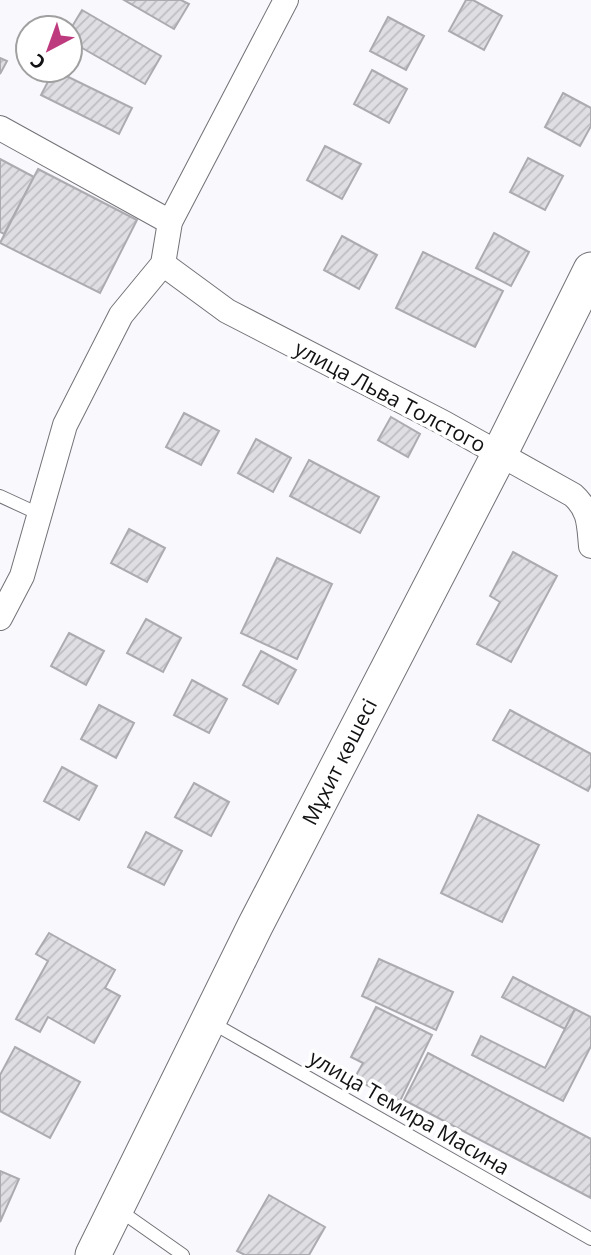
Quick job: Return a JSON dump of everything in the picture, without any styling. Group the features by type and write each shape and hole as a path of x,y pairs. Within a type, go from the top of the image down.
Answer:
{"street":[{"path":"0,618 22,576 65,425 121,315 163,264 170,222 286,0"},
{"path":"0,128 170,222"},
{"name":"улица Льва Толстого","path":"163,264 227,311 444,423 573,495 583,504 588,514 591,546"},
{"name":"Мұхит көшесі","path":"93,1255 209,1020 591,270"}],"lane":[{"path":"0,496 39,514"},
{"name":"улица Темира Масина","path":"209,1020 591,1239"},
{"path":"116,1208 183,1255"}],"building":[{"path":"124,0 181,0 189,4 174,29"},
{"path":"466,0 473,0 502,16 484,50 449,31"},
{"path":"82,10 161,56 145,84 84,49 84,14 80,14"},
{"path":"388,17 424,36 406,70 370,51"},
{"path":"0,58 7,61 0,74"},
{"path":"372,70 407,89 389,123 354,104"},
{"path":"47,84 83,84 132,108 119,134 41,95"},
{"path":"563,93 591,108 591,126 580,146 545,127"},
{"path":"325,146 361,164 342,199 307,180"},
{"path":"528,158 563,176 545,210 510,192"},
{"path":"0,159 34,177 4,234 0,232"},
{"path":"38,169 137,220 100,293 0,243"},
{"path":"494,233 529,252 511,286 476,268"},
{"path":"342,236 377,255 359,289 324,270"},
{"path":"423,252 503,291 475,347 396,308"},
{"path":"184,413 219,431 201,465 166,447"},
{"path":"391,417 420,434 408,457 378,440"},
{"path":"256,439 291,458 273,492 238,473"},
{"path":"309,460 379,497 360,533 290,496"},
{"path":"129,529 165,548 147,582 111,563"},
{"path":"513,552 557,576 511,662 477,644 500,602 490,596"},
{"path":"277,558 332,584 297,659 241,633"},
{"path":"146,619 181,638 163,672 127,653"},
{"path":"69,633 104,651 86,685 51,666"},
{"path":"261,651 296,670 278,704 243,685"},
{"path":"192,680 227,699 209,733 174,715"},
{"path":"99,705 134,723 116,758 81,739"},
{"path":"510,710 591,754 591,785 588,791 493,740"},
{"path":"62,767 97,786 79,820 44,801"},
{"path":"194,783 229,802 211,836 175,817"},
{"path":"478,815 539,845 502,922 441,893"},
{"path":"146,832 182,851 164,885 128,867"},
{"path":"49,933 115,970 105,988 120,996 94,1043 48,1017 40,1032 16,1019 48,961 36,954"},
{"path":"379,959 453,992 436,1030 362,996"},
{"path":"513,977 575,1009 565,1029 502,997"},
{"path":"376,1007 432,1035 400,1101 354,1079 363,1063 351,1057"},
{"path":"575,1009 591,1017 591,1046 563,1101 472,1055 481,1036 545,1068"},
{"path":"15,1047 80,1082 50,1138 0,1111 0,1075"},
{"path":"428,1053 591,1139 591,1198 404,1100"},
{"path":"0,1171 19,1179 0,1222"},
{"path":"269,1195 325,1227 309,1255 245,1255 237,1251"}]}
